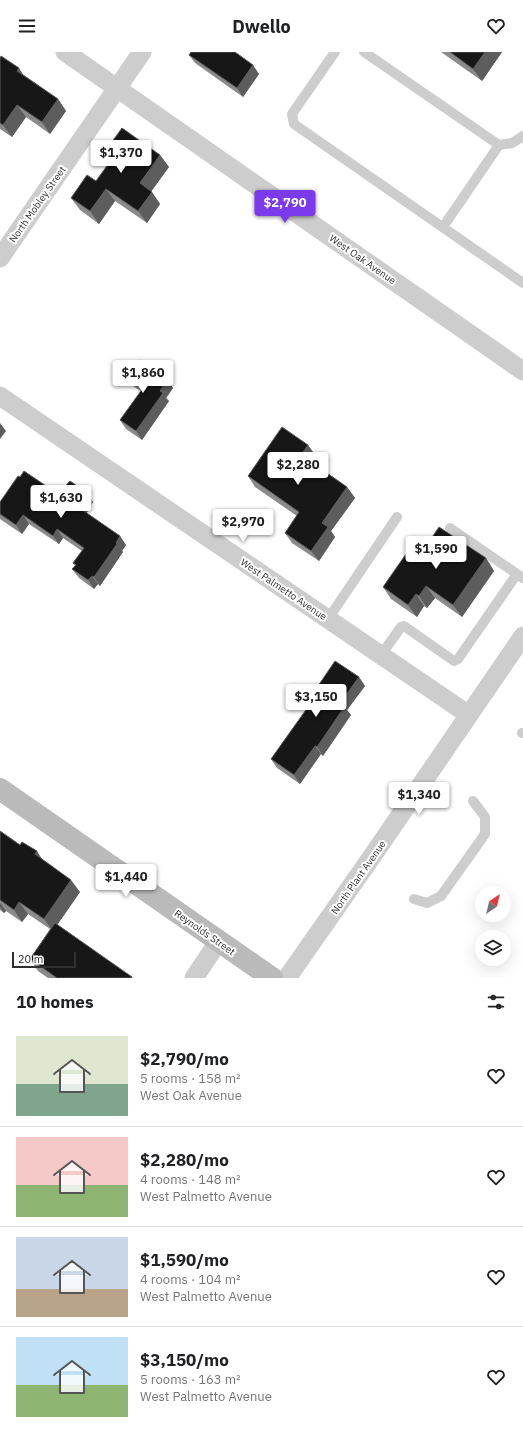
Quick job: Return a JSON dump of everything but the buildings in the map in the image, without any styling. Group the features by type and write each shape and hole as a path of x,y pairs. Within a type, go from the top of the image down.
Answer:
{"main road":[{"name":"Reynolds Street","path":"0,789 218,942 272,978"}],"street":[{"name":"West Oak Avenue","path":"65,52 523,371"},
{"name":"North Mobley Street","path":"0,258 142,52"},
{"name":"West Palmetto Avenue","path":"0,396 469,715"},
{"name":"North Plant Avenue","path":"286,978 523,636"},
{"path":"194,978 218,942"}],"lane":[{"path":"335,52 292,114 294,124 523,283"},
{"path":"364,52 499,145 512,143 523,136"},
{"path":"443,227 499,145"},
{"path":"328,619 397,517"},
{"path":"381,655 401,627 404,626 454,660 458,659 520,576 450,528"},
{"path":"414,899 427,903 441,896 485,834 485,818 473,801"}]}
